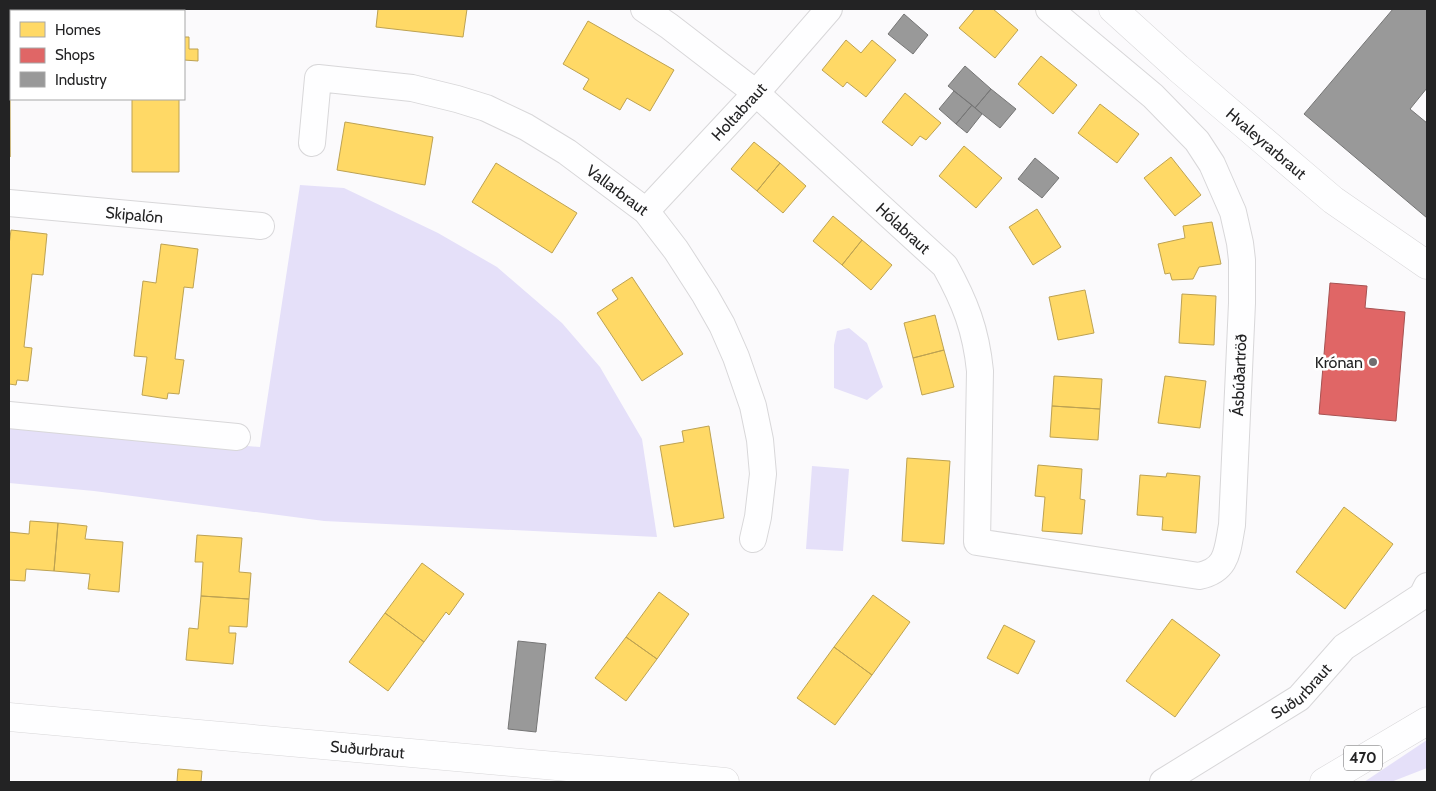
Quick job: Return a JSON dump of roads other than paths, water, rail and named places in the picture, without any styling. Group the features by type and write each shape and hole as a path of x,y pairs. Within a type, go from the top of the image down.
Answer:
{"street":[{"name":"Hólabraut","path":"644,9 756,93 945,266 959,291 974,329 978,349 980,371 977,542"},
{"name":"Holtabraut","path":"646,211 756,93 829,9"},
{"name":"Ásbúðartröð","path":"977,542 1199,576 1209,574 1219,568 1226,556 1232,525 1242,303 1242,260 1233,212 1212,164 1197,141 1149,92 1049,9"},
{"name":"Hvaleyrarbraut","path":"1113,9 1178,68 1333,200 1427,265"},
{"name":"Vallarbraut","path":"312,143 318,78 427,91 486,108 539,134 582,162 646,211 676,250 705,295 722,325 742,374 757,423 763,474 758,517 753,539"},
{"name":"Skipalón","path":"9,203 262,226"},
{"path":"9,415 237,437"},
{"name":"Suðurbraut","path":"1163,782 1299,698 1344,648 1422,596 1427,586"},
{"name":"470","path":"1398,738 1427,707"},
{"name":"Suðurbraut","path":"9,717 725,782"},
{"name":"470","path":"1323,781 1427,721"}],"place":[{"name":"Krónan","path":"1373,362"}]}
